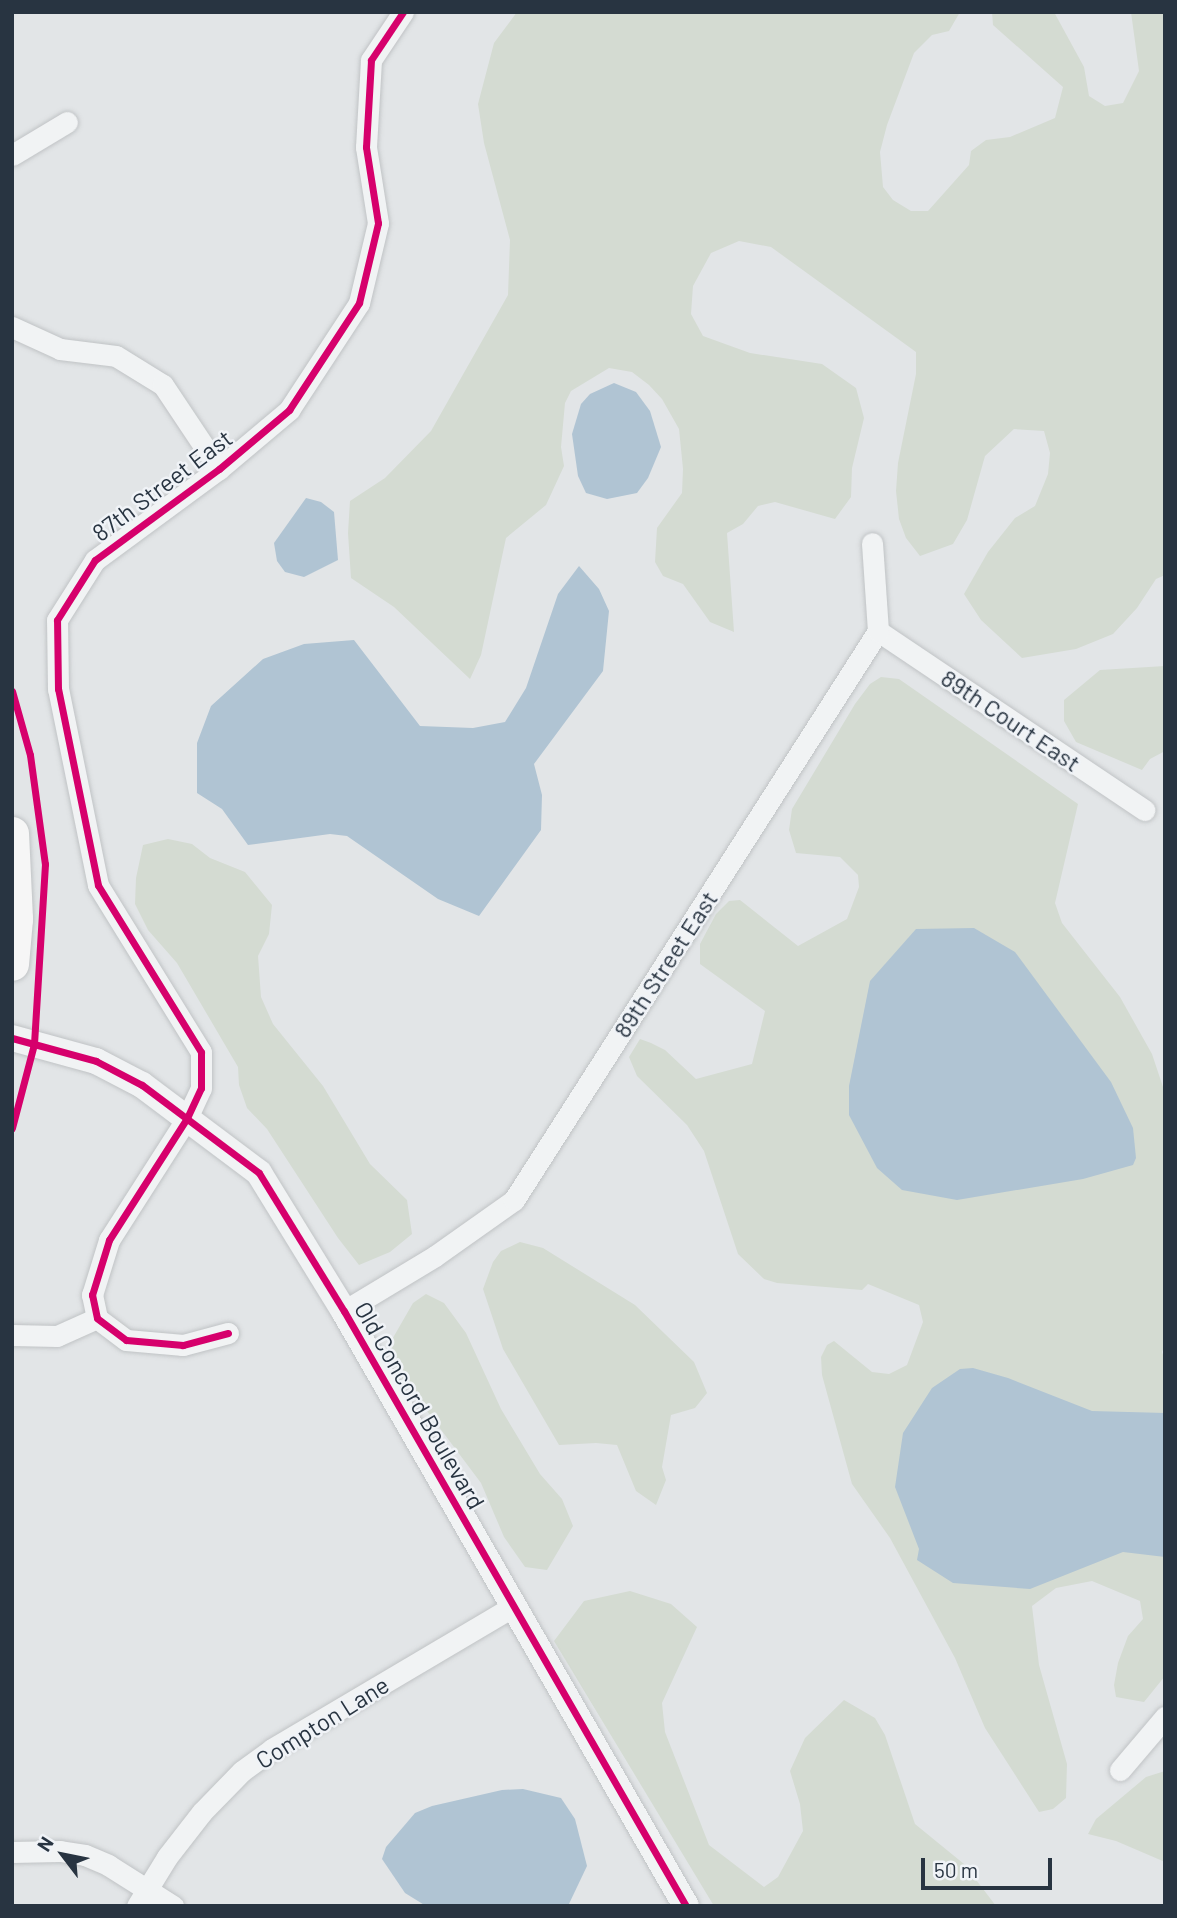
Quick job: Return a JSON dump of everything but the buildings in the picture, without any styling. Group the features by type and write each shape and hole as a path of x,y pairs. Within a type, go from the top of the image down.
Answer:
{"main road":[{"path":"12,833 16,919 12,964"}],"street":[{"name":"87th Street East","path":"97,1318 92,1295 109,1240 187,1118 201,1088 201,1052 98,885 58,689 57,620 95,560 219,469 289,410 359,303 378,223 366,147 371,60 403,12"},
{"path":"12,155 67,122"},
{"path":"12,327 60,349 116,356 163,385 219,469"},
{"path":"872,543 878,631"},
{"name":"89th Court East","path":"878,631 1144,810"},
{"name":"89th Street East","path":"344,1311 435,1255 514,1200 878,631"},
{"name":"Old Concord Boulevard","path":"12,1038 96,1061 142,1085 258,1173 344,1311 686,1906"},
{"path":"12,1335 57,1336 97,1318 126,1340 183,1345 228,1333"},
{"name":"Compton Lane","path":"142,1898 202,1812 243,1771 272,1749 514,1606"},
{"path":"1120,1770 1165,1717"},
{"path":"12,1852 60,1851 85,1855 142,1898 173,1906"}],"shaded area":[{"path":"517,12 960,12 949,31 932,35 914,53 887,125 880,152 883,187 893,200 911,211 928,211 969,165 971,151 986,140 1010,137 1055,118 1063,87 993,25 992,12 1054,12 1084,67 1089,96 1105,106 1123,103 1139,71 1131,12 1165,12 1165,575 1156,579 1137,608 1113,634 1076,649 1022,658 981,620 964,594 988,552 1015,518 1035,506 1048,474 1050,453 1044,431 1014,429 985,456 967,520 953,544 920,556 906,538 899,519 896,491 898,463 916,374 916,352 771,247 739,241 711,253 693,286 691,314 703,336 750,353 822,364 856,388 864,418 852,468 851,497 835,519 775,502 758,506 743,524 727,533 734,632 710,622 683,584 663,576 655,562 657,528 682,493 683,469 679,429 662,399 649,385 632,372 609,368 571,391 565,403 561,447 564,466 546,505 506,538 481,655 470,679 394,607 351,578 348,533 350,501 385,478 431,431 508,295 510,240 484,143 478,104 494,43"},
{"path":"1165,666 1165,751 1150,759 1142,770 1076,742 1064,721 1064,700 1100,670"},
{"path":"881,677 899,679 1078,804 1055,903 1062,923 1120,997 1152,1054 1165,1093 1165,1345 1162,1352 1165,1360 1165,1676 1144,1702 1116,1697 1114,1685 1118,1663 1128,1636 1143,1619 1140,1601 1092,1581 1056,1588 1032,1606 1039,1665 1067,1764 1066,1798 1053,1809 1039,1812 985,1728 955,1658 890,1538 852,1484 822,1375 821,1357 827,1345 834,1341 872,1372 889,1374 907,1365 923,1322 919,1305 868,1284 862,1290 777,1283 764,1279 738,1254 704,1151 687,1125 637,1076 629,1057 640,1039 665,1050 696,1079 752,1064 765,1011 700,964 700,944 716,914 729,901 740,900 798,946 847,919 859,887 858,875 840,857 796,853 789,830 792,809 855,704 870,684"},
{"path":"168,839 192,844 210,858 245,872 272,905 269,934 258,956 261,997 273,1024 323,1086 370,1164 407,1200 412,1234 390,1252 359,1265 338,1238 267,1129 247,1108 239,1085 238,1067 177,963 148,930 135,904 136,878 143,845"},
{"path":"520,1242 543,1248 635,1305 694,1362 707,1393 695,1408 671,1415 662,1467 666,1480 656,1505 636,1491 617,1445 559,1445 503,1349 483,1289 493,1262 501,1251"},
{"path":"426,1294 444,1303 466,1333 501,1409 540,1474 562,1499 573,1526 547,1570 525,1567 504,1537 481,1483 397,1371 390,1343 413,1303"},
{"path":"630,1591 671,1604 697,1627 662,1703 665,1732 709,1845 764,1887 778,1877 803,1831 800,1804 790,1771 805,1738 844,1700 875,1718 885,1735 915,1824 964,1864 996,1906 714,1906 554,1641 584,1601"},
{"path":"1165,1771 1165,1862 1116,1841 1088,1834 1096,1819 1146,1777"}],"water":[{"path":"614,383 636,392 650,411 661,447 648,478 637,493 607,499 586,493 578,476 572,434 581,404 590,394"},
{"path":"306,498 321,502 334,512 338,560 304,577 285,572 277,561 274,543"},
{"path":"579,566 599,589 609,611 603,671 534,764 542,795 541,830 479,916 438,899 347,836 330,834 248,845 222,809 197,793 197,743 211,706 263,659 304,644 354,640 420,726 473,728 505,722 526,688 558,594"},
{"path":"974,928 1015,952 1111,1082 1133,1128 1136,1158 1133,1165 1083,1179 957,1200 902,1190 877,1168 849,1115 849,1086 870,981 916,929"},
{"path":"973,1368 1008,1378 1092,1411 1165,1413 1165,1557 1123,1552 1030,1589 953,1583 917,1560 919,1549 895,1487 903,1433 932,1388 960,1369"},
{"path":"523,1789 561,1798 575,1819 587,1866 568,1906 426,1906 405,1893 382,1859 386,1847 415,1813 432,1806 502,1790"}],"cycle path":[{"path":"228,1333 183,1345 126,1340 97,1318 92,1295 109,1240 187,1118 201,1088 201,1052 98,885 58,689 57,620 95,560 219,469 289,410 359,303 378,223 366,147 371,60 403,12"},
{"path":"12,691 30,755 45,864 34,1044 12,1128"},
{"path":"12,1038 96,1061 142,1085 259,1173 344,1311 686,1906"}]}
